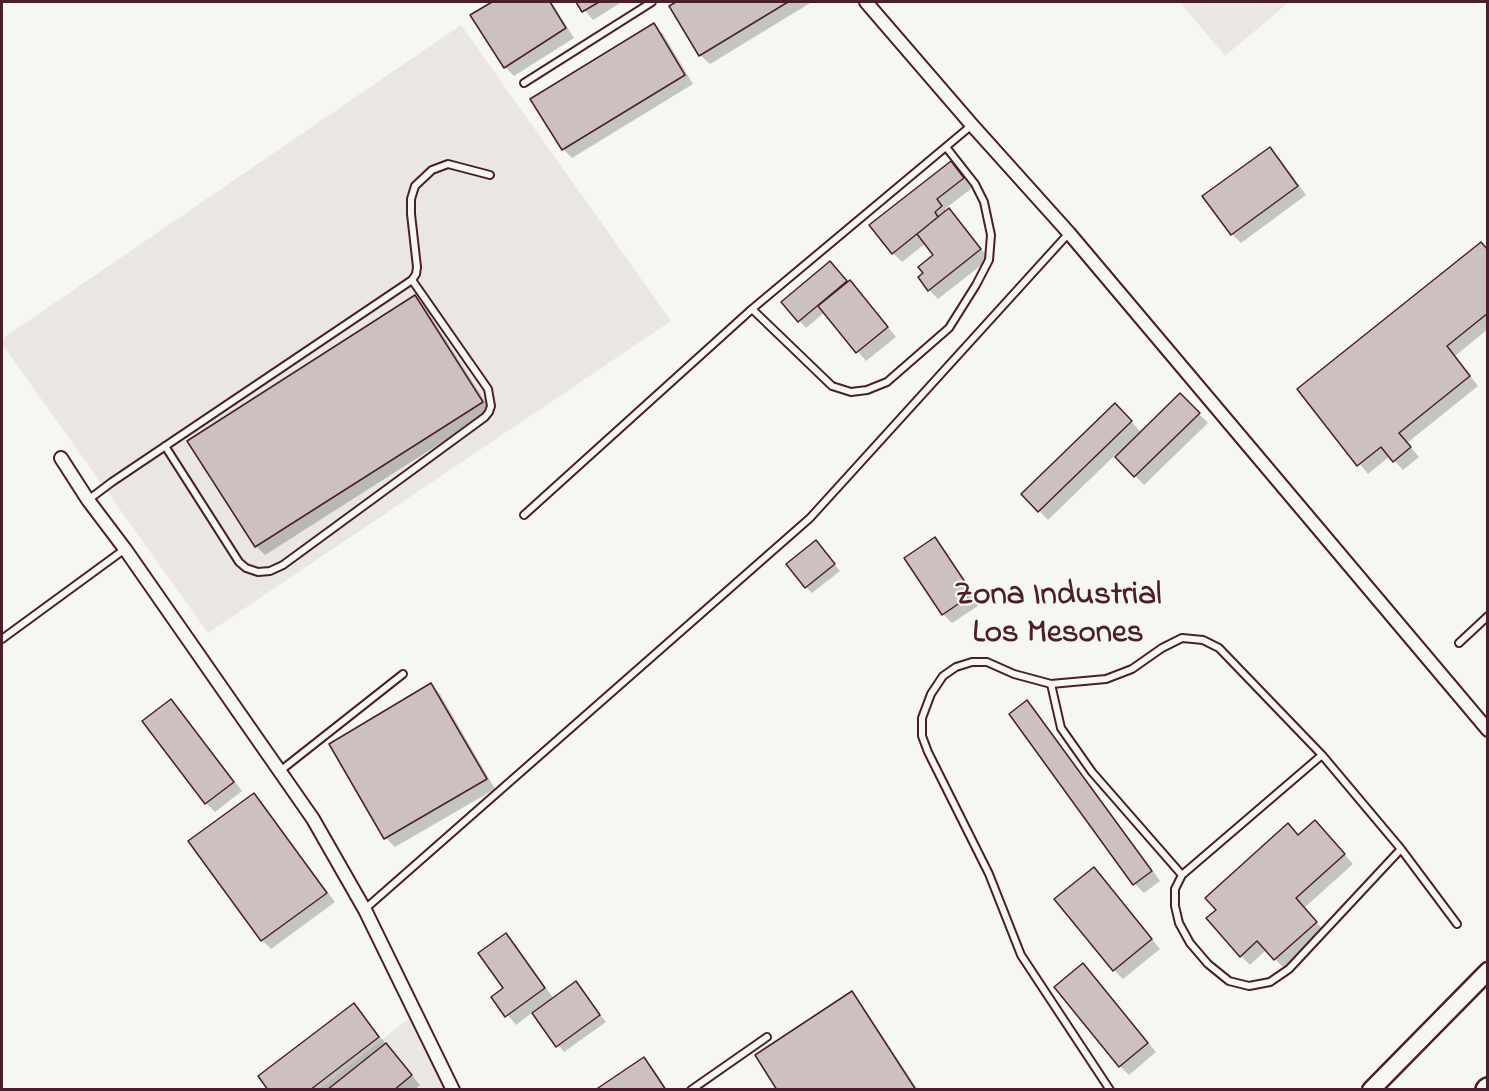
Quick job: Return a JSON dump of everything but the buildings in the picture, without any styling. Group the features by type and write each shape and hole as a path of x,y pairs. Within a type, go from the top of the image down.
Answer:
{"street":[{"path":"866,2 1069,233 1488,730"},
{"path":"61,458 88,500 125,549 313,819 365,910 453,1089"},
{"path":"1371,1089 1488,971"}],"lane":[{"path":"524,83 652,2"},
{"path":"524,515 752,309 972,125"},
{"path":"752,309 832,386 851,392 867,390 887,382 949,327 989,260 991,235 984,202 975,184 946,147"},
{"path":"88,500 412,280 417,274 417,267 411,199 415,186 432,170 448,164 490,175"},
{"path":"365,910 810,518 1069,233"},
{"path":"165,446 239,562 246,568 258,572 270,571 283,565 489,412 491,406 488,389 412,280"},
{"path":"2,639 125,549"},
{"path":"1459,643 1488,616"},
{"path":"1110,1089 1021,955 988,874 922,736 922,718 932,694 943,676 956,667 972,662 987,662 1014,674 1051,684 1106,679 1132,669 1162,648 1182,638 1203,640 1219,648 1322,755 1401,849 1457,924"},
{"path":"280,771 403,674"},
{"path":"1051,684 1061,728 1092,772 1182,875"},
{"path":"1322,755 1182,875 1175,889 1175,906 1179,924 1190,943 1208,964 1229,981 1249,986 1270,982 1289,969 1401,849"},
{"path":"691,1089 767,1036"}],"shaded area":[{"path":"1180,2 1289,2 1225,56"},
{"path":"461,25 671,321 208,633 2,344 2,339"},
{"path":"412,1016 449,1090 318,1090"}],"district":[{"name":"Zona Industrial Los Mesones","path":"1058,617"}]}
